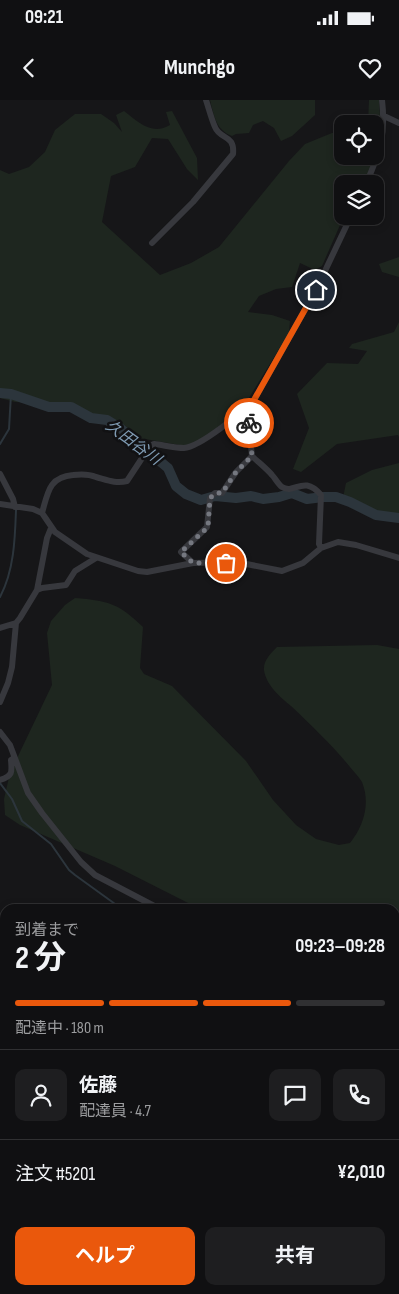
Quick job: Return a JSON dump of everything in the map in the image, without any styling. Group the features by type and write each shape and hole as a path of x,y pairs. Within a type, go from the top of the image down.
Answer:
{"street":[{"path":"152,243 193,202 233,154 234,146 230,140 215,129 206,100"},
{"path":"382,100 384,115"},
{"path":"384,116 399,123"},
{"path":"42,513 52,484 57,478 82,474 121,482 127,481 150,446 154,444 185,448 199,443 247,408 254,400 316,290 347,225"},
{"path":"247,408 252,456 272,474 281,487 288,489 308,485 321,495 319,544 322,548"},
{"path":"193,563 181,552 208,527 210,498 216,493 222,493 236,472 252,456"},
{"path":"0,474 15,507"},
{"path":"0,504 33,509 42,513 51,528 87,554 138,571 147,572 193,563 247,563 282,570 303,563 322,548 338,542 356,545 399,558"},
{"path":"0,702 12,667 16,623 37,590 47,538 51,528"},
{"path":"37,590 66,585 75,571 96,558"},
{"path":"0,628 16,623"},
{"path":"0,732 10,745 28,793 81,862 95,875 150,904"},
{"path":"0,780 8,778 12,772 11,760 14,758"}],"shaded area":[{"path":"210,100 315,100 315,115 292,136 281,141 274,128 263,121 253,125 249,133 232,136 219,126 214,117"},
{"path":"369,100 379,100 380,115 368,115"},
{"path":"124,111 146,126 157,129 170,125 166,112 172,111 197,158 198,180 187,169 168,139 152,138 135,167 111,176 102,222 160,275 191,263 219,247 305,144 334,133 334,165 371,165 368,175 334,175 334,225 340,225 322,266 315,270 300,263 292,287 276,289 259,296 248,312 272,315 290,321 289,333 244,406 229,422 191,445 180,445 133,437 111,421 90,416 70,405 54,406 15,402 0,398 0,170 9,174 29,167 45,152 55,130 75,114 101,114 114,123 122,132 116,115"},
{"path":"399,257 399,277 382,272 379,264"},
{"path":"399,322 399,437 398,435 337,444 301,472 293,469 309,428 297,394 327,363 358,364 367,351 349,348 352,344 394,332"},
{"path":"399,463 399,516 368,513 343,498 346,483 372,470"},
{"path":"75,598 105,602 127,613 143,627 140,668 144,674 172,686 246,761 273,800 296,825 316,839 339,845 350,843 362,822 366,799 362,782 329,743 274,690 265,675 265,663 277,647 377,645 399,649 399,904 190,904 115,866 20,825 5,815 4,799 10,773 52,685 47,633 51,621 65,605"}],"waterway":[{"name":"久田谷川","path":"0,393 11,394 49,407 71,407 91,418 107,420 120,428 168,468 176,486 186,494 201,500 215,496 236,498 251,496 263,499 292,493 307,499 336,497 376,515 399,518"},
{"path":"0,444 9,429 11,394"},
{"path":"0,597 11,566 16,510"},
{"path":"0,783 12,799 22,821 51,844 69,870 115,904"}],"way so far":[{"path":"226,563 193,563 181,552 208,527 210,498 216,493 222,493 236,472 252,456 249,423"}],"route":[{"path":"249,423 247,408 254,400 316,290"}]}
